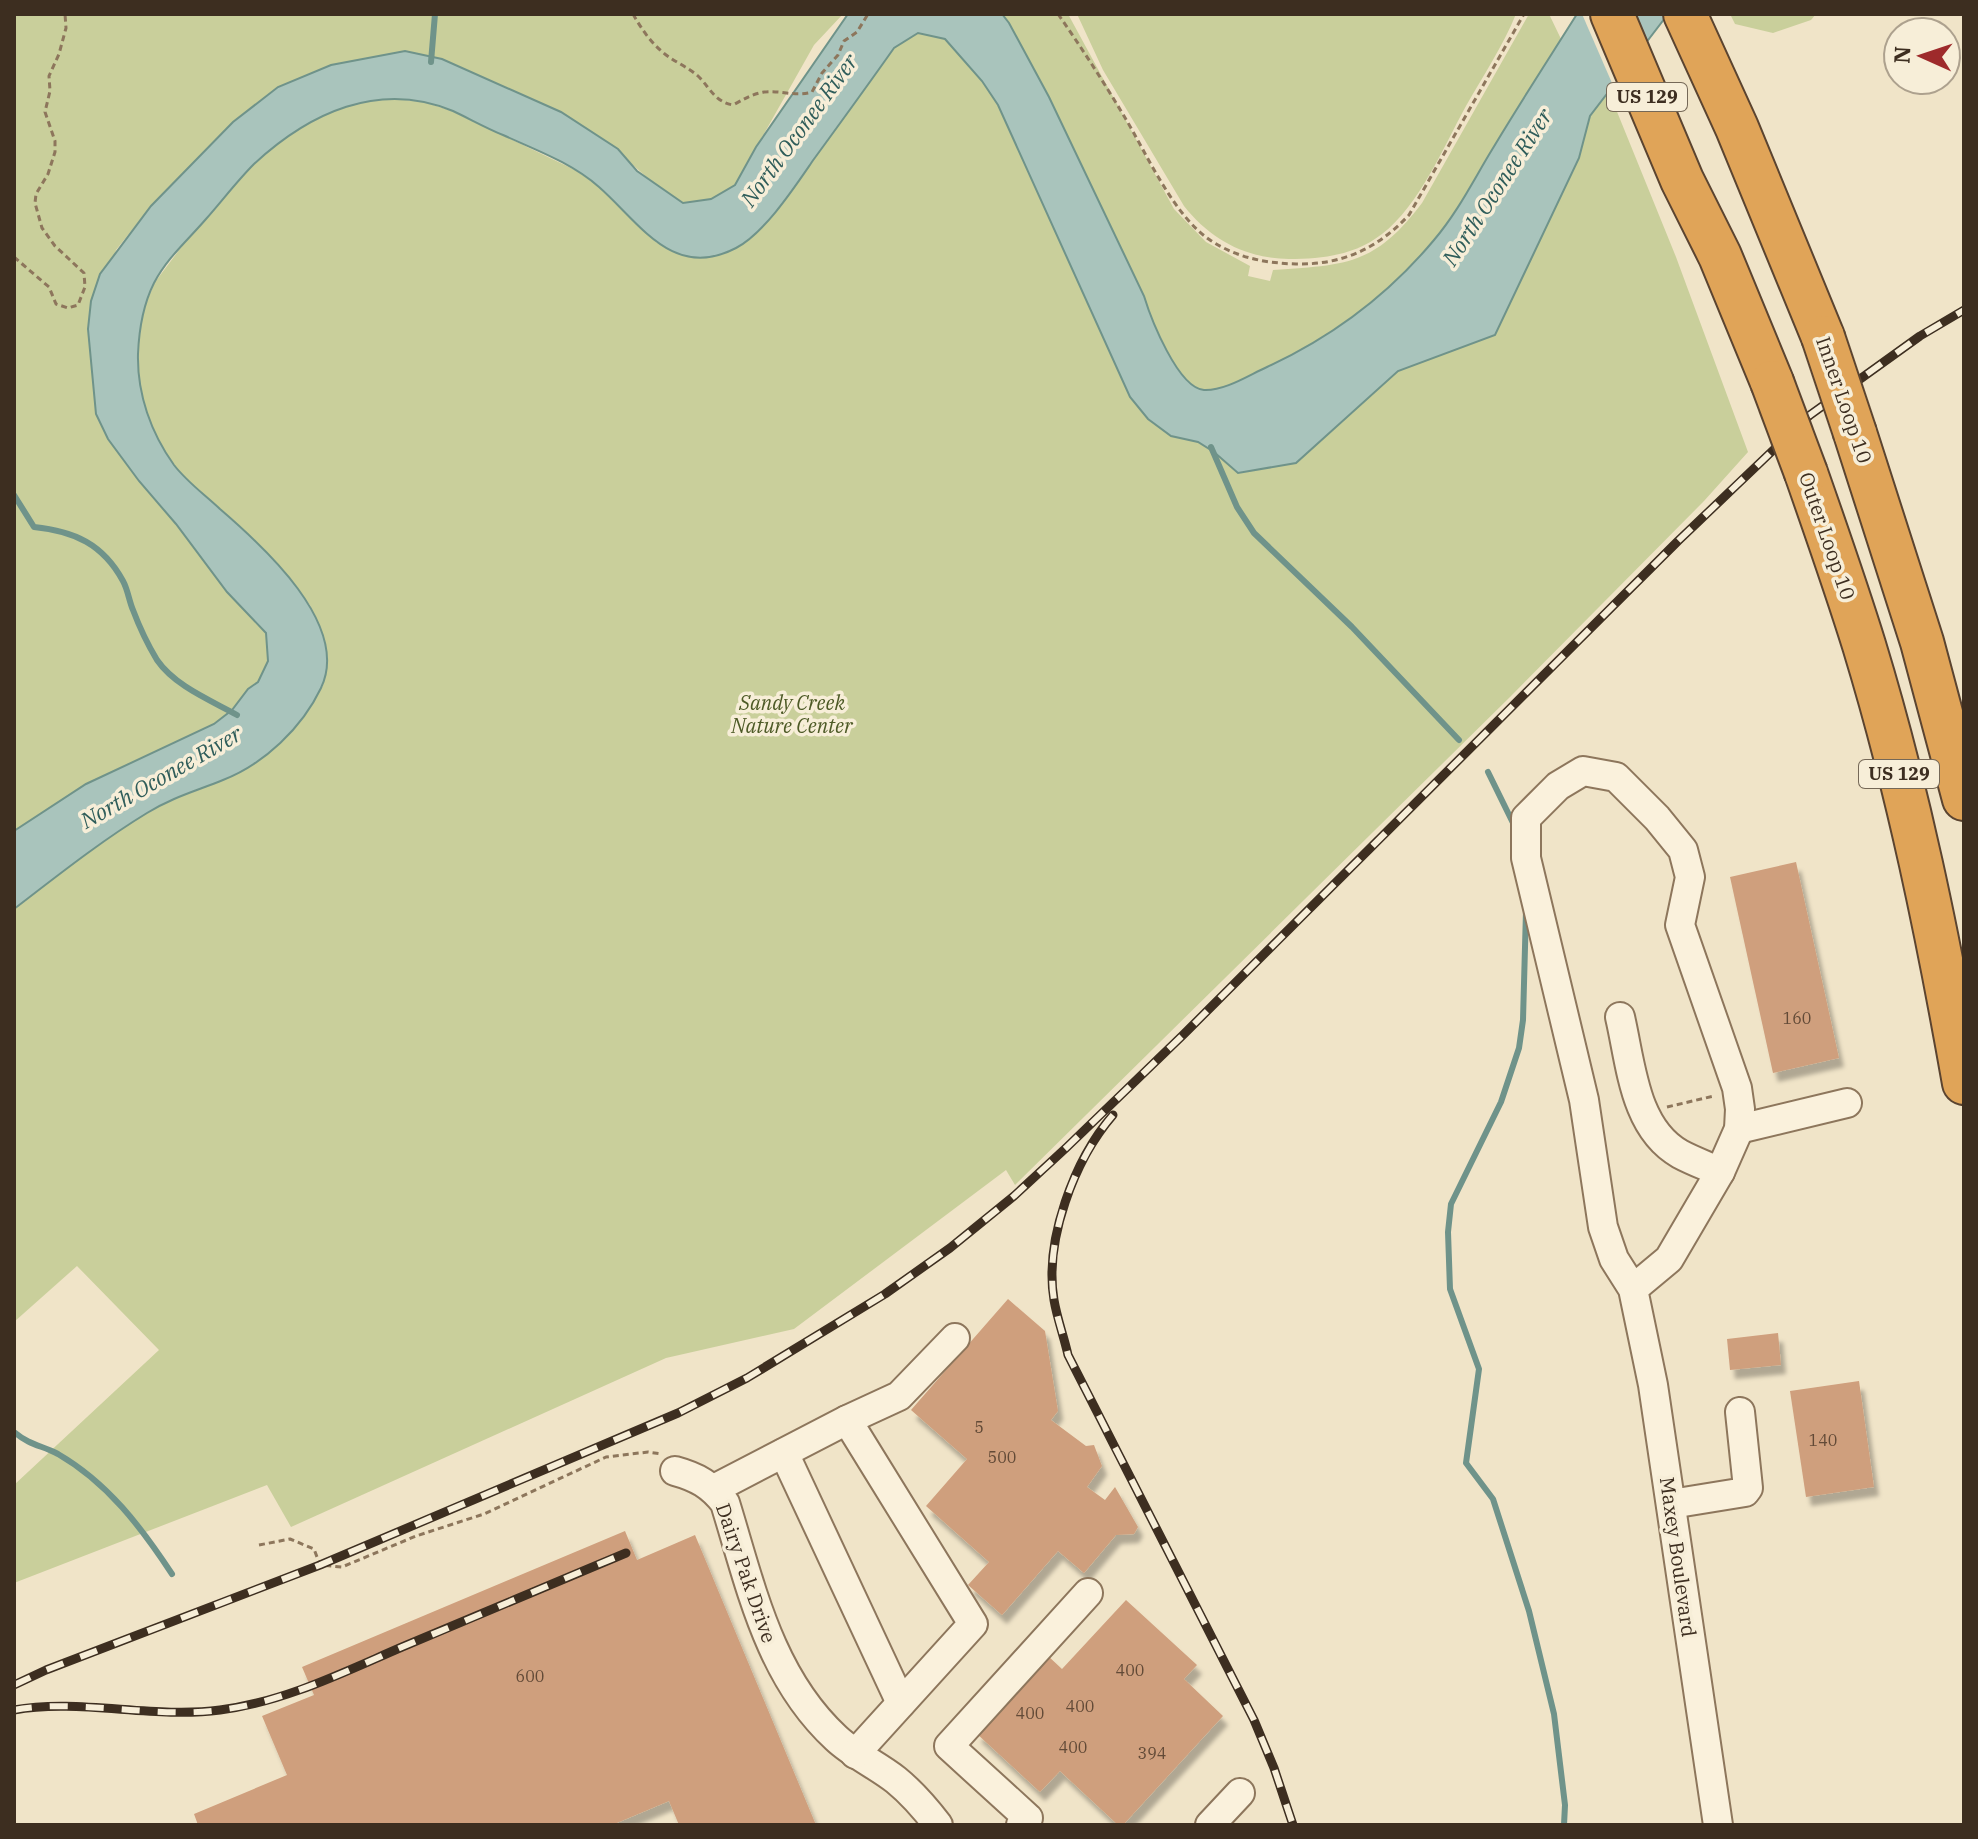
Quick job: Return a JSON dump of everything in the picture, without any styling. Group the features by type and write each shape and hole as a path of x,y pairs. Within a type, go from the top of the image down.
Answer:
{"highway":[{"name":"Outer Loop 10","path":"1612,14 1682,180 1720,256 1772,382 1864,646 1887,726 1933,916 1964,1083"},
{"name":"Inner Loop 10","path":"1685,14 1737,128 1823,337 1922,642 1964,799"}],"street":[{"name":"Maxey Boulevard","path":"1718,1825 1653,1385 1633,1289 1614,1259 1603,1227 1584,1100 1526,858 1526,818 1558,786 1583,771 1616,777 1657,818 1683,850 1690,877 1680,925 1737,1091"},
{"path":"1620,1017 1649,1126 1678,1153 1720,1172"},
{"path":"1633,1289 1669,1259 1720,1172 1739,1129 1737,1091"},
{"path":"1739,1129 1847,1103"},
{"path":"714,1489 899,1396 955,1338"},
{"path":"1671,1504 1745,1492 1748,1488 1740,1412"},
{"path":"847,1420 973,1624 855,1754"},
{"path":"784,1453 901,1703"},
{"name":"Dairy Pak Drive","path":"675,1471 696,1477 714,1489 725,1503 770,1645 783,1670 819,1721 855,1754 895,1780 919,1801 938,1825"},
{"path":"1021,1825 1028,1818 949,1746 1088,1593"},
{"path":"1210,1825 1240,1793"}],"path":[{"path":"14,257 49,287 56,304 64,308 73,307 82,298 84,273 62,254 42,228 35,203 55,152 55,141 45,112 50,95 49,76 66,28 65,14"},
{"path":"633,14 660,50 699,77 715,97 733,105 747,96 765,92 796,95 815,90 822,73 838,55 844,41 857,32 868,14"},
{"path":"1058,14 1107,86 1176,204 1196,228 1210,240 1250,260 1306,264 1330,262 1371,248 1409,215 1524,14"},
{"path":"1643,1111 1737,1091"},
{"path":"259,1545 290,1539 314,1549 320,1565 342,1567 416,1536 484,1514 606,1457 648,1452 667,1454 675,1471"}],"green space":[{"path":"14,14 843,14 814,45 735,185 711,199 683,203 659,188 625,158 442,59 405,51 233,122 151,206 116,250 91,357 94,394 100,408 258,602 301,678 197,737 177,742 138,761 14,832"},
{"name":"Sandy Creek Nature Center","path":"981,14 1045,175 1058,235 1130,397 1170,436 1198,442 1238,473 1363,401 1398,371 1495,335 1531,259 1590,116 1609,92 1676,257 1748,452 1704,501 1510,697 1015,1185 1006,1170 794,1329 666,1358 291,1527 267,1485 14,1583 14,1485 159,1350 77,1266 14,1322 14,893 131,800 192,790 270,752 290,732 323,686 328,658 310,605 254,541 177,469 161,446 149,420 141,393 139,336 144,308 155,282 189,237 251,167 290,133 340,107 368,100 424,102 452,111 575,170 599,186 657,243 780,206 894,48 918,33"},
{"path":"1002,14 1068,14 1174,209 1206,242 1250,266 1248,276 1270,281 1273,270 1340,263 1358,258 1389,239 1422,203 1529,14 1549,14 1561,39 1458,208 1435,239 1393,284 1321,338 1229,385 1205,390 1185,378 1167,350 1049,97"},
{"path":"1077,14 1516,14 1430,174 1408,208 1382,234 1361,247 1326,257 1289,259 1258,255 1230,245 1194,218 1103,70"},
{"path":"1730,14 1816,14 1811,20 1773,33 1735,24"}],"water":[{"name":"North Oconee River","path":"848,14 1002,14 1049,97 1167,351 1194,386 1212,390 1237,382 1337,328 1379,296 1417,260 1464,198 1577,14 1668,14 1590,116 1579,158 1495,335 1398,371 1296,463 1238,473 1198,442 1171,436 1148,419 1130,397 998,105 982,81 945,39 918,33 894,48 769,220 747,241 714,256 694,257 676,253 644,231 599,187 577,171 453,111 425,102 398,99 346,107 322,117 298,130 254,164 165,265 147,300 138,354 140,384 147,412 174,465 279,565 314,613 324,639 327,664 321,688 303,717 267,754 238,773 175,798 147,813 14,909 14,831 86,784 214,724 258,682 268,661 266,633 227,592 139,481 108,439 96,414 88,329 91,301 100,274 151,206 233,122 278,87 331,65 405,51 442,59 561,112 618,149 637,171 683,203 711,199 735,185 756,147"}],"pier":[{"path":"1582,14 1633,14 1647,48 1615,90"}],"building":[{"path":"1796,862 1839,1058 1773,1073 1730,877"},
{"path":"1008,1299 1045,1331 1058,1411 1051,1420 1086,1446 1094,1445 1102,1466 1087,1487 1105,1500 1115,1487 1138,1527 1134,1534 1116,1535 1084,1573 1058,1551 1002,1615 968,1585 989,1562 926,1506 967,1459 911,1410"},
{"path":"1778,1333 1781,1365 1730,1370 1727,1339"},
{"path":"1859,1381 1874,1487 1806,1497 1790,1391"},
{"path":"625,1531 637,1560 695,1535 816,1825 679,1825 669,1801 612,1825 198,1825 194,1814 287,1775 262,1716 314,1695 302,1667"},
{"path":"1126,1600 1197,1665 1184,1679 1223,1716 1123,1825 1118,1825 1060,1771 1040,1792 976,1733 1047,1655 1062,1669"}],"waterway":[{"path":"431,62 435,14"},
{"path":"1211,447 1237,507 1254,533 1352,627 1459,740"},
{"name":"North Oconee River","path":"14,495 34,527 74,536 97,549 123,581 144,635 164,669 194,692 237,715"},
{"path":"1488,772 1514,825"},
{"path":"1526,911 1523,1020 1519,1048 1501,1102 1451,1204 1448,1232 1450,1289 1479,1369 1466,1463 1493,1499 1529,1611 1554,1714 1565,1805 1564,1825"},
{"path":"14,1432 58,1454 93,1478 122,1507 172,1574"}],"railway":[{"path":"14,1685 320,1565 678,1413 747,1378 885,1294 950,1248 1014,1196 1067,1147 1678,541 1810,415 1920,336 1964,310"},
{"path":"1113,1115 1086,1155 1065,1202 1058,1227 1052,1277 1057,1314 1068,1355 1254,1720 1293,1825"},
{"path":"14,1710 64,1706 195,1712 244,1706 336,1676 626,1553"}]}
